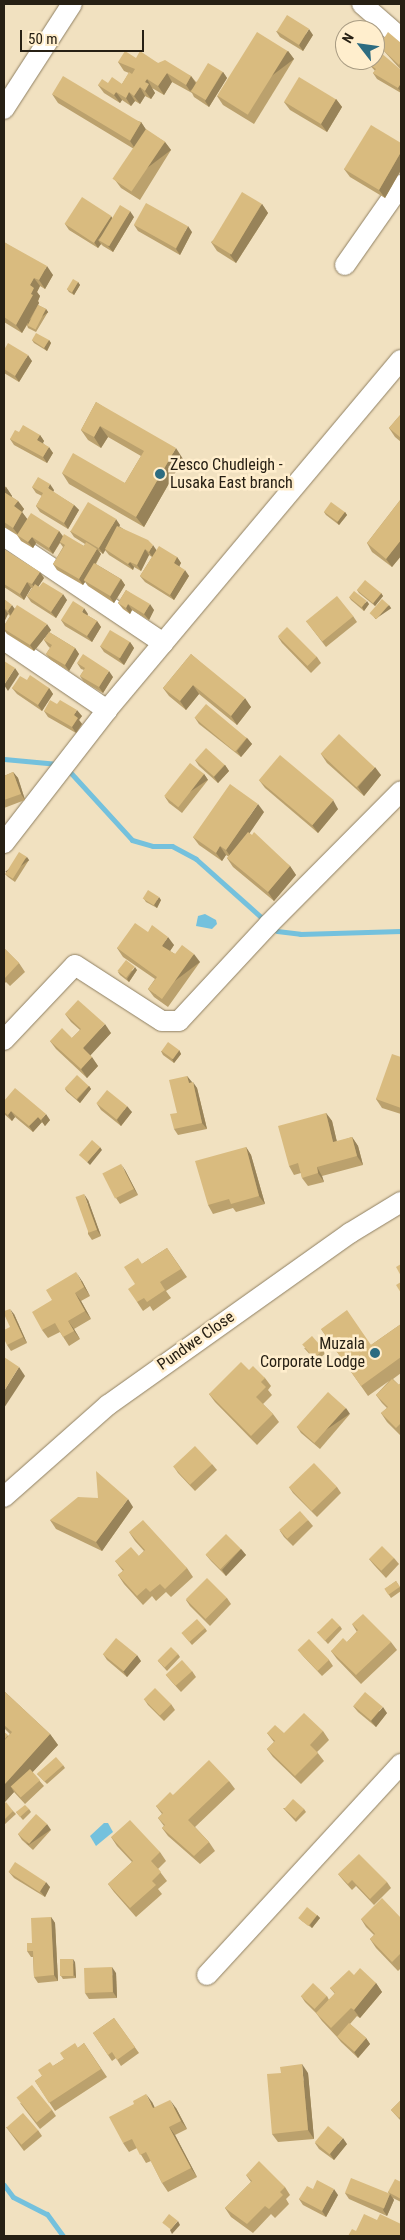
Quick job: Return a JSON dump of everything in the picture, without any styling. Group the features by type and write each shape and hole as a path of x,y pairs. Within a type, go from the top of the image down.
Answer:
{"street":[{"path":"362,4 401,38"},
{"path":"4,109 67,6"},
{"path":"345,265 401,185"},
{"path":"7,833 107,710 401,360"},
{"path":"4,536 163,643"},
{"path":"4,640 107,710"},
{"path":"4,1040 75,965 162,1021 179,1022 294,897 401,791"},
{"name":"Pundwe Close","path":"4,1498 108,1405 350,1233 401,1202"},
{"path":"207,1975 401,1764"}],"water":[{"path":"205,914 216,920 217,924 212,929 196,926 198,916"},
{"path":"104,1823 108,1823 113,1832 96,1846 90,1836"}],"building":[{"path":"287,15 309,29 299,45 277,31"},
{"path":"257,32 288,51 248,115 217,96"},
{"path":"388,32 401,43 401,63 399,65 385,52 385,37"},
{"path":"125,51 136,58 140,51 158,63 165,60 191,76 186,85 167,73 158,86 147,79 145,82 149,84 145,91 140,87 134,96 129,92 126,98 116,92 114,95 98,85 102,79 108,83 112,77 122,84 129,72 132,74 135,69 118,62"},
{"path":"385,56 401,70 401,83 398,88 373,73 375,70 385,70"},
{"path":"208,63 223,72 206,100 191,91"},
{"path":"63,76 141,123 130,141 52,94"},
{"path":"299,77 336,99 321,124 284,102"},
{"path":"371,125 401,143 401,152 379,190 344,169"},
{"path":"146,129 165,142 132,192 112,179"},
{"path":"242,192 262,204 231,254 212,243"},
{"path":"82,197 111,216 94,243 65,224"},
{"path":"146,203 188,226 176,248 134,225"},
{"path":"120,205 130,211 109,246 99,240"},
{"path":"4,242 47,266 39,280 34,278 30,285 34,288 31,294 33,295 16,325 4,317"},
{"path":"73,279 78,282 72,292 67,289"},
{"path":"38,305 46,309 36,330 28,325"},
{"path":"36,333 49,340 44,348 32,340"},
{"path":"8,343 28,355 15,376 4,369 4,350"},
{"name":"Zesco Chudleigh - Lusaka East branch","path":"96,402 176,448 136,517 62,473 73,453 125,483 144,451 100,426 94,437 81,430"},
{"path":"401,414 401,438 389,428"},
{"path":"23,425 40,435 37,440 49,447 43,457 10,439 15,430 19,432"},
{"path":"38,477 50,484 48,488 74,505 64,523 36,506 43,493 32,487"},
{"path":"4,492 18,501 14,506 22,512 13,528 4,522"},
{"path":"401,499 401,540 386,559 367,543"},
{"path":"88,502 116,519 99,548 70,531"},
{"path":"331,502 345,512 338,522 324,512"},
{"path":"31,513 59,531 49,548 32,537 28,542 17,535"},
{"path":"117,526 148,540 153,545 149,552 145,549 137,565 130,562 128,564 105,549"},
{"path":"64,534 84,546 86,542 97,549 79,579 53,564 65,545 60,542"},
{"path":"159,546 177,557 174,563 185,570 170,595 140,576"},
{"path":"5,550 40,572 32,584 27,582 20,594 4,584"},
{"path":"94,563 121,579 110,596 84,580"},
{"path":"365,580 381,593 373,603 357,590"},
{"path":"43,582 63,594 51,612 27,596 35,584 39,587"},
{"path":"126,590 150,604 144,614 128,604 126,608 118,603"},
{"path":"354,591 367,601 362,607 349,597"},
{"path":"337,596 353,616 322,641 306,621"},
{"path":"4,599 12,605 8,611 4,608"},
{"path":"382,599 389,605 376,619 370,613"},
{"path":"73,601 84,608 82,612 97,621 87,636 61,620"},
{"path":"17,605 47,624 30,645 4,629"},
{"path":"287,627 317,657 308,666 278,636"},
{"path":"110,630 130,642 120,658 100,646"},
{"path":"49,632 75,648 65,665 46,654 52,645 44,640"},
{"path":"83,654 109,671 99,687 80,676 85,668 77,663"},
{"path":"191,654 245,698 231,716 193,685 180,701 163,688"},
{"path":"4,661 15,668 4,685"},
{"path":"30,675 49,688 38,705 12,688 20,676 27,680"},
{"path":"50,700 57,704 60,700 77,710 74,715 78,718 72,727 44,711"},
{"path":"206,704 247,738 235,752 194,718"},
{"path":"339,734 375,767 356,787 321,754"},
{"path":"206,748 225,765 214,777 195,760"},
{"path":"280,755 334,800 312,825 259,780"},
{"path":"190,763 204,774 178,807 164,796"},
{"path":"13,772 21,794 4,800 4,776"},
{"path":"230,784 258,804 226,850 220,846 216,853 193,837"},
{"path":"248,832 252,835 254,832 290,866 268,892 227,858"},
{"path":"19,852 27,857 13,879 5,874"},
{"path":"148,890 159,897 154,905 143,898"},
{"path":"135,923 148,932 152,925 168,937 162,946 175,954 182,945 194,954 162,999 148,989 157,977 117,948"},
{"path":"4,948 19,963 5,978 4,977"},
{"path":"126,960 135,967 126,978 117,971"},
{"path":"78,1000 105,1024 83,1048 92,1057 81,1069 50,1041 62,1028 72,1038 81,1029 65,1014"},
{"path":"168,1042 179,1050 173,1059 162,1051"},
{"path":"392,1054 401,1057 401,1108 376,1099"},
{"path":"77,1075 89,1086 76,1099 65,1088"},
{"path":"187,1076 189,1083 193,1082 202,1123 174,1129 170,1114 177,1113 169,1080"},
{"path":"15,1088 46,1114 41,1120 38,1117 29,1126 11,1111 8,1115 4,1112 4,1101"},
{"path":"107,1090 127,1106 117,1120 96,1103"},
{"path":"326,1113 333,1142 352,1137 357,1156 317,1167 318,1173 302,1178 298,1163 289,1166 278,1126"},
{"path":"92,1140 100,1147 87,1162 79,1155"},
{"path":"246,1147 259,1196 231,1204 229,1199 208,1205 195,1161"},
{"path":"121,1164 134,1189 115,1198 102,1174"},
{"path":"84,1194 97,1230 89,1233 76,1197"},
{"path":"167,1248 181,1269 160,1282 165,1290 147,1302 144,1298 137,1302 128,1289 135,1284 124,1267 138,1258 142,1264"},
{"path":"401,1264 401,1276 396,1267"},
{"path":"76,1272 84,1287 75,1293 85,1311 68,1321 74,1331 63,1337 55,1323 42,1330 32,1312 52,1300 46,1290"},
{"path":"401,1282 401,1293 396,1285"},
{"path":"10,1309 23,1337 7,1345 4,1339 4,1330 10,1327 4,1311"},
{"path":"347,1310 371,1345 401,1324 401,1357 361,1386 321,1329"},
{"path":"312,1336 324,1350 314,1358 302,1345"},
{"path":"4,1357 19,1367 4,1391"},
{"path":"241,1362 249,1370 253,1366 265,1378 261,1382 266,1387 256,1397 273,1414 251,1436 209,1394"},
{"path":"392,1379 399,1385 401,1382 401,1423 396,1428 381,1413 388,1407 376,1395"},
{"path":"328,1392 346,1408 314,1443 297,1427"},
{"path":"195,1446 212,1464 190,1485 173,1466"},
{"path":"314,1463 337,1487 312,1511 289,1487"},
{"path":"96,1471 128,1499 96,1542 50,1520 78,1497 98,1498"},
{"path":"300,1511 308,1520 287,1539 279,1530"},
{"path":"143,1520 187,1568 165,1589 160,1584 150,1592 146,1588 137,1596 118,1575 124,1570 115,1561 131,1547 139,1556 145,1550 129,1532"},
{"path":"226,1534 241,1549 220,1569 205,1555"},
{"path":"382,1546 394,1558 381,1571 369,1559"},
{"path":"207,1578 227,1598 206,1619 186,1599"},
{"path":"396,1581 400,1587 388,1595 384,1589"},
{"path":"363,1614 391,1642 356,1675 331,1651 343,1638 347,1642 358,1630 352,1624"},
{"path":"332,1618 340,1626 325,1641 317,1633"},
{"path":"197,1619 205,1628 189,1642 181,1633"},
{"path":"116,1638 137,1655 124,1671 103,1654"},
{"path":"309,1639 329,1660 318,1671 297,1650"},
{"path":"171,1647 178,1654 165,1668 158,1660"},
{"path":"182,1660 192,1671 176,1686 166,1675"},
{"path":"155,1688 171,1704 160,1716 144,1699"},
{"path":"4,1691 50,1734 4,1785 4,1741 12,1732 4,1725"},
{"path":"365,1692 383,1707 371,1721 353,1706"},
{"path":"304,1713 323,1731 310,1745 318,1753 295,1776 267,1749 275,1741 267,1733 275,1725 284,1733"},
{"path":"4,1732 8,1735 4,1740"},
{"path":"56,1757 63,1765 44,1782 37,1773"},
{"path":"209,1760 229,1781 188,1820 209,1842 194,1856 162,1828 165,1825 158,1818 163,1813 156,1806 170,1792 173,1795"},
{"path":"30,1769 40,1780 21,1798 11,1786"},
{"path":"293,1799 304,1809 295,1819 284,1809"},
{"path":"6,1802 13,1811 4,1820 4,1804"},
{"path":"25,1805 29,1809 20,1817 16,1812"},
{"path":"36,1814 47,1824 29,1844 18,1834"},
{"path":"130,1820 160,1852 151,1861 161,1872 152,1881 156,1885 130,1908 108,1884 133,1861 111,1837"},
{"path":"359,1854 387,1882 370,1899 352,1880 348,1884 338,1874"},
{"path":"15,1862 46,1882 39,1892 8,1872"},
{"path":"382,1898 401,1918 401,1953 392,1962 370,1939 375,1934 361,1919"},
{"path":"307,1907 317,1915 308,1926 298,1918"},
{"path":"51,1917 54,1975 34,1977 33,1951 27,1951 27,1943 32,1943 31,1918"},
{"path":"60,1959 73,1959 73,1976 60,1976"},
{"path":"112,1967 113,1992 85,1993 84,1968"},
{"path":"360,1968 376,1983 354,2010 351,2008 331,2028 316,2013 335,1993 330,1988 349,1970 354,1975"},
{"path":"313,1983 327,1996 315,2009 301,1996"},
{"path":"114,2018 135,2047 117,2060 112,2052 108,2055 93,2033"},
{"path":"349,2023 366,2038 355,2052 337,2037"},
{"path":"75,2043 78,2048 84,2043 101,2069 49,2103 35,2081 42,2076 38,2070 50,2062 53,2066 64,2059 60,2053"},
{"path":"302,2064 308,2130 272,2134 267,2074 281,2073 280,2067"},
{"path":"32,2085 52,2110 37,2122 16,2098"},
{"path":"146,2094 153,2108 170,2100 181,2121 169,2127 191,2168 162,2183 146,2152 140,2155 132,2139 123,2143 109,2117 134,2104 133,2101"},
{"path":"401,2100 401,2115 399,2118 391,2110"},
{"path":"23,2113 38,2130 21,2145 6,2127"},
{"path":"328,2126 343,2138 330,2154 315,2142"},
{"path":"259,2161 285,2187 280,2192 283,2195 269,2209 265,2206 247,2224 225,2208 252,2181 246,2175"},
{"path":"351,2178 390,2194 384,2209 345,2193"},
{"path":"395,2179 401,2182 401,2199 388,2192"},
{"path":"317,2180 334,2189 322,2211 299,2199 307,2186 313,2189"},
{"path":"169,2214 178,2221 171,2229 162,2223"},
{"path":"364,2214 377,2220 380,2214 401,2224 400,2236 348,2236 352,2229 356,2231"}],"waterway":[{"path":"4,759 58,764"},
{"path":"70,772 132,840 153,846 172,846 196,859 262,918"},
{"path":"277,931 300,934 401,931"},
{"path":"4,2185 13,2197 47,2214 63,2236"}],"place":[{"name":"Zesco Chudleigh - Lusaka East branch","path":"160,474"},
{"name":"Muzala Corporate Lodge","path":"375,1353"}]}
